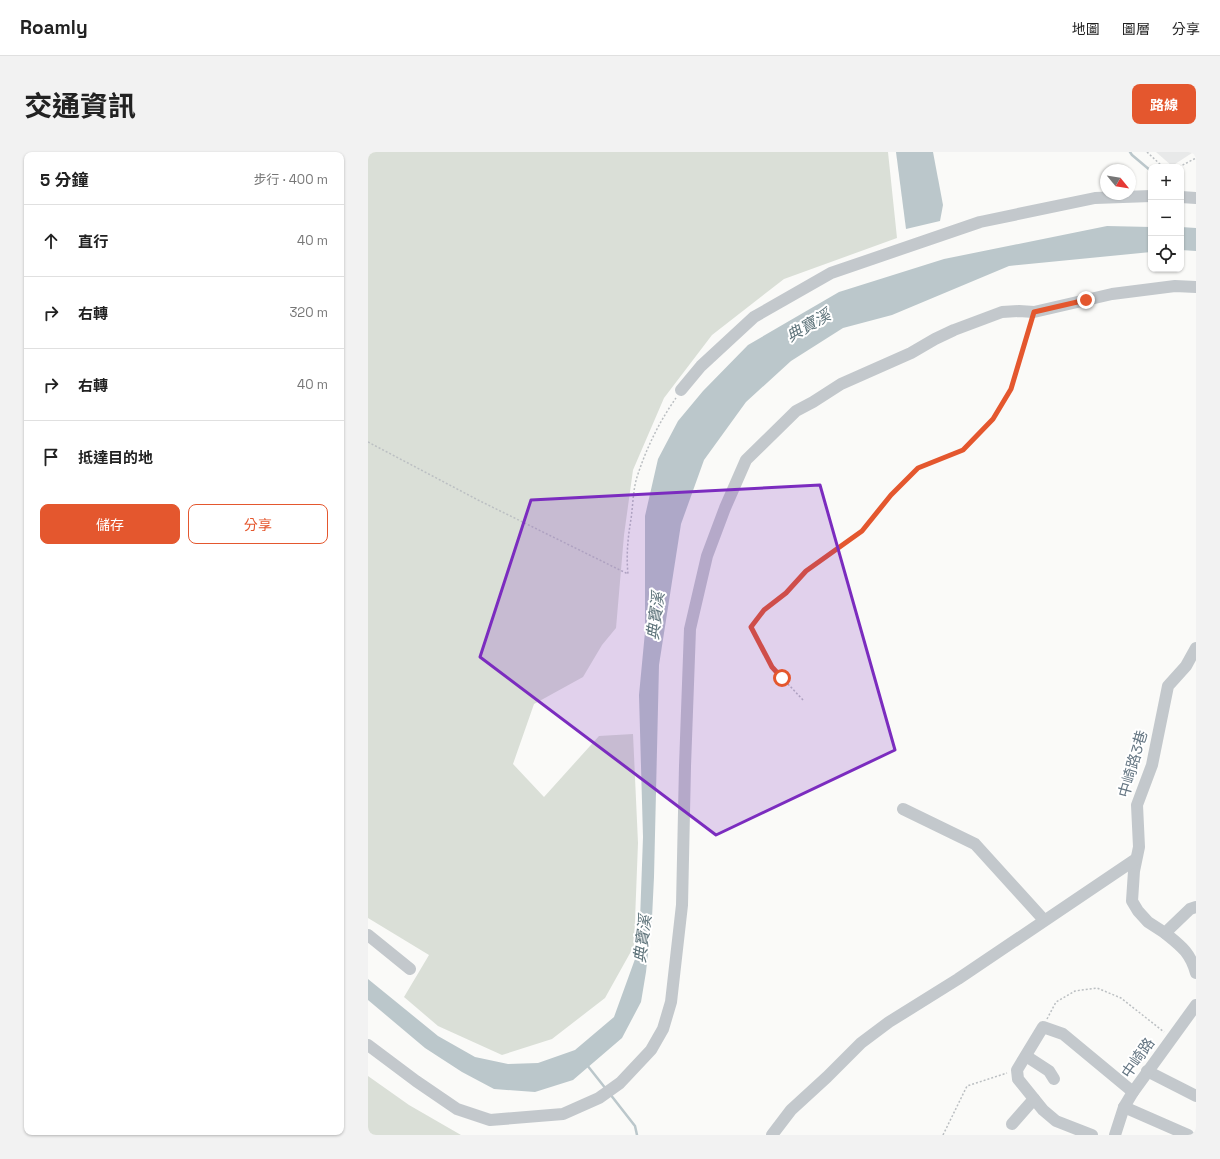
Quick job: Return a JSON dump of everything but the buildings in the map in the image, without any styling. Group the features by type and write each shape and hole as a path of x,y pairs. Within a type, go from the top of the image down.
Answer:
{"street":[{"path":"681,390 701,366 723,344 754,317 831,273 980,222 1095,198 1148,196"},
{"path":"1184,197 1196,198"},
{"path":"368,1046 457,1109 490,1120 563,1114 599,1098 620,1083 651,1050 663,1029 671,1002 682,905 690,629 707,556 725,508 746,460 796,411 841,384 910,354 954,330 1002,312 1034,312 1112,294 1169,286 1196,287"},
{"name":"中崎路3巷","path":"1196,648 1186,666 1168,686 1152,765 1138,805 1139,847 1136,859 1132,901 1138,911 1148,922 1165,933 1182,947 1196,973"},
{"path":"903,809 975,844 1044,920"},
{"path":"772,1135 791,1110 828,1077 861,1043 889,1022 958,979 1136,859"},
{"path":"1165,933 1190,910 1196,907"},
{"path":"368,935 410,969"},
{"name":"中崎路","path":"1115,1135 1124,1107 1133,1092 1196,1005"},
{"path":"1092,1135 1056,1121 1043,1110 1018,1079 1017,1070 1043,1027 1063,1034 1133,1092"},
{"path":"1026,1056 1049,1071 1054,1079"},
{"path":"1147,1071 1196,1096"},
{"path":"1012,1124 1034,1099"},
{"path":"1124,1107 1188,1135"}],"path":[{"path":"1146,152 1160,164"},
{"path":"1184,164 1196,158"},
{"path":"802,700 772,667 751,627 764,610 786,593 806,571 862,531 891,495 918,468 963,450 993,419 1011,389 1034,312"},
{"path":"368,442 478,500 628,574 626,561 628,535 637,478 650,443 663,416 681,390"},
{"path":"1043,1027 1056,1002 1075,991 1097,988 1121,998 1172,1038"},
{"path":"943,1135 967,1086 1017,1070"}],"highlighted area":[{"path":"820,485 895,750 716,835 480,657 531,500"}],"shaded area":[{"path":"368,152 888,152 897,238 784,279 712,335 664,398 633,470 624,535 616,628 602,645 583,677 534,704 513,764 544,797 599,736 633,734 638,843 634,946 605,998 552,1039 502,1055 438,1026 404,997 429,955 368,918"},
{"path":"1156,152 1196,152 1175,164 1170,164"},
{"path":"368,1076 409,1105 461,1135 368,1135"}],"water":[{"path":"896,152 933,152 943,205 940,221 906,229"},
{"name":"典寶溪","path":"1107,226 1148,227 1148,252 1009,266 892,315 843,328 791,361 746,402 704,460 681,524 659,665 652,918 641,1002 622,1038 573,1080 535,1092 494,1089 462,1072 425,1048 368,1000 368,979 438,1036 475,1057 508,1064 538,1063 575,1050 614,1017 639,948 643,837 639,695 645,632 645,516 658,459 678,421 703,391 748,345 839,292 944,259"},
{"path":"1184,227 1196,228 1196,251 1184,250"}],"waterway":[{"path":"1130,152 1148,168"},
{"path":"587,1065 606,1089"},
{"path":"610,1094 635,1126 637,1135"}],"route":[{"path":"782,678 772,667 751,627 764,610 786,593 806,571 862,531 891,495 918,468 963,450 993,419 1011,389 1034,312 1086,300"}]}
